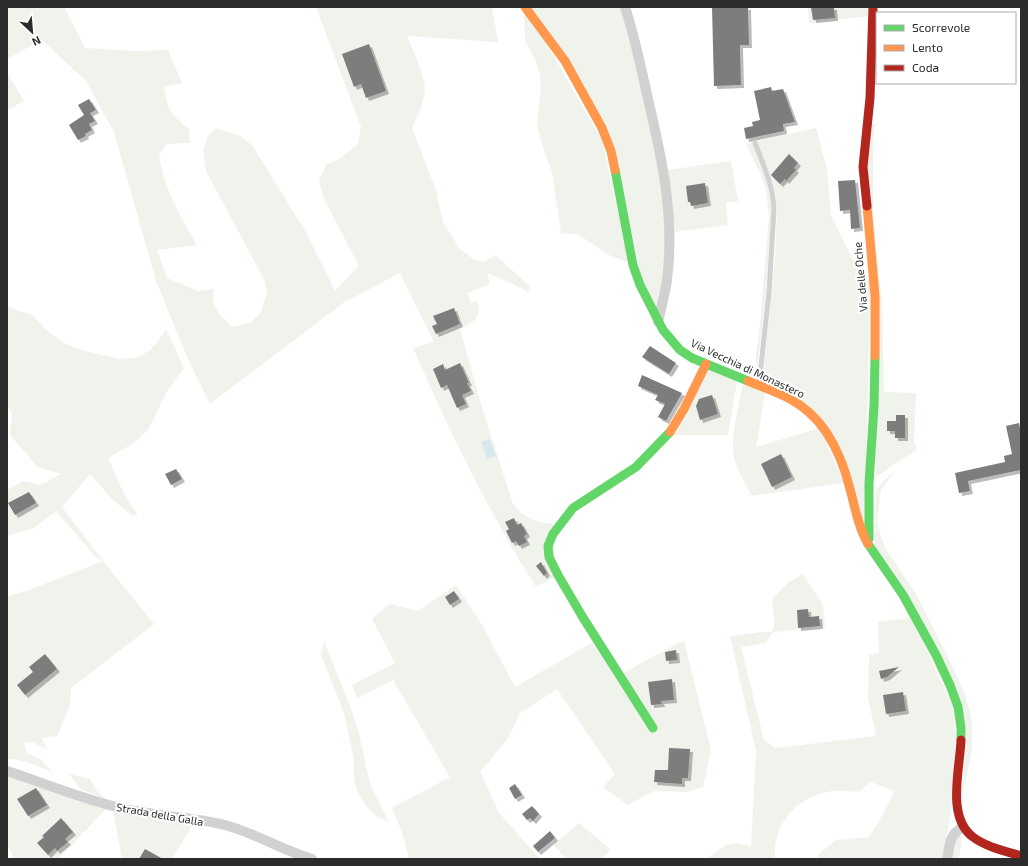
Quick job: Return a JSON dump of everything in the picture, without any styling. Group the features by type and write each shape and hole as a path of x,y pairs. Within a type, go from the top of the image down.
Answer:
{"street":[{"name":"Via Vecchia di Monastero","path":"525,7 565,61 602,128 610,151 635,270 643,291 666,335 680,350 706,364 797,403 823,425 836,446 841,457 860,526 869,545 921,626 956,700 960,717 962,740 957,810 963,827"},
{"path":"625,7 635,41 659,144 668,204 670,226 668,266 666,287 658,322"},
{"name":"Via delle Oche","path":"869,545 869,484 874,406 875,314 863,167 870,98 873,7"},
{"path":"653,728 582,616 558,575 549,557 548,543 553,534 576,506 636,467 666,437 681,415 706,364"},
{"name":"Strada della Galla","path":"7,771 118,807 229,826 312,859"},
{"path":"947,859 953,835 956,831 963,827 967,833 978,840 1021,856"}],"lane":[{"path":"755,143 772,195 774,208 759,386"}],"shaded area":[{"path":"7,7 64,7 85,48 134,51 168,50 182,83 164,87 167,102 174,115 189,129 190,143 167,144 159,155 161,167 169,191 179,213 197,245 157,250 167,278 198,291 214,289 213,303 220,315 233,327 250,323 261,312 267,293 264,279 206,171 203,151 208,136 216,128 240,136 252,145 304,229 335,291 359,266 324,199 319,181 326,165 341,158 358,144 361,127 316,7 492,7 498,42 407,36 421,70 425,89 422,105 412,128 436,190 443,222 459,248 473,259 484,262 495,255 530,286 528,292 487,273 490,284 467,293 471,303 477,301 479,307 478,315 473,322 460,329 482,408 513,504 527,517 543,523 555,524 554,577 536,587 485,500 413,348 434,342 400,273 343,303 210,404 188,359 156,281 114,132 86,81 42,40 7,59"},
{"path":"530,7 621,7 655,144 666,227 664,279 656,312 643,285 617,164"},
{"path":"808,7 870,7 870,16 809,23"},
{"path":"524,11 540,32 602,140 630,263 611,256 577,234 561,233 552,172 537,125 541,88 540,74 534,57 525,41"},
{"path":"7,73 24,101 7,110"},
{"path":"871,124 875,124 873,147 873,214 882,304 884,392 916,393 914,442 917,450 878,476 876,476 867,175"},
{"path":"816,128 827,169 831,215 856,266 870,282 865,527 838,443 763,382 775,258 777,209 771,180 757,141"},
{"path":"752,142 766,180 772,208 765,301 757,371 756,354 769,216 766,189 746,144"},
{"path":"731,161 738,201 726,203 728,225 674,232 668,170"},
{"path":"7,305 18,311 31,314 44,328 63,343 85,351 119,359 135,358 149,351 157,343 166,329 184,368 167,391 149,428 140,438 108,458 125,495 138,515 131,515 113,500 90,474 62,507 103,561 96,557 56,511 34,528 7,536 7,490 23,481 41,485 61,474 38,467 10,435 12,413 7,406"},
{"path":"707,369 737,381 728,435 672,435"},
{"path":"743,384 765,393 756,447 820,428 844,483 752,496 737,467 733,449 736,420"},
{"path":"490,439 496,456 487,459 481,442"},
{"path":"895,471 881,490 877,520 879,530 885,548 916,594 965,694 972,721 972,751 962,795 967,729 875,547 876,491 882,482"},
{"path":"103,561 154,624 71,688 70,705 57,736 42,738 47,749 32,742 24,743 27,753 40,759 53,773 36,765 13,759 7,759 7,590 8,596 29,590"},
{"path":"803,574 823,605 825,627 773,632 766,643 741,647 764,740 775,748 876,736 868,697 869,655 879,653 878,622 912,618 952,705 956,737 950,818 942,859 816,859 820,853 836,840 869,837 885,811 894,791 871,782 859,792 824,792 809,798 800,804 785,819 780,828 775,848 775,859 707,859 725,845 737,843 751,846 756,751 730,636 772,632 775,623 772,603 773,598 789,582"},
{"path":"456,585 481,623 515,687 593,642 623,673 684,640 711,750 703,787 686,792 654,791 628,805 603,787 615,774 557,689 519,714 506,741 480,771 499,813 540,859 409,859 402,832 392,808 450,777 393,680 357,698 352,685 395,663 372,619 390,604 418,611"},
{"path":"324,641 352,711 359,733 369,780 389,822 376,816 366,806 358,793 354,780 354,761 344,713 321,655"},
{"path":"69,774 90,779 97,791 105,799 81,789"},
{"path":"7,775 107,808 58,859 14,859 7,843"},
{"path":"113,810 194,823 172,859 122,859"},
{"path":"579,823 611,850 600,859 567,859 553,845"},
{"path":"959,833 962,837 959,859 951,859 954,841"}],"building":[{"path":"712,7 748,7 749,45 740,45 741,85 714,86"},
{"path":"811,7 834,7 835,18 813,20"},
{"path":"369,44 386,91 366,98 361,84 354,87 342,54"},
{"path":"771,87 772,91 783,89 795,122 783,124 784,131 746,139 744,128 753,126 752,122 760,120 754,91"},
{"path":"89,99 96,110 90,113 95,121 89,124 92,130 85,134 86,136 78,140 69,125 84,115 78,105"},
{"path":"789,154 798,163 794,168 796,170 786,181 785,179 780,184 771,175"},
{"path":"855,180 860,228 851,229 850,210 840,211 838,181"},
{"path":"705,183 708,203 691,206 690,202 688,202 686,186"},
{"path":"454,308 460,324 436,334 432,326 437,324 433,316"},
{"path":"650,346 676,363 669,374 642,357"},
{"path":"460,363 471,391 462,395 466,404 457,408 447,385 441,388 433,369 443,364 445,370"},
{"path":"642,375 682,393 666,421 658,417 665,404 655,400 658,395 638,386"},
{"path":"712,395 718,414 700,420 696,406 699,399"},
{"path":"896,415 905,415 905,438 895,438 895,431 887,431 887,421 896,421"},
{"path":"1019,423 1021,433 1021,470 968,481 970,491 959,493 955,473 1005,462 1004,456 1012,454 1006,426"},
{"path":"781,454 792,477 772,487 761,464"},
{"path":"176,469 182,479 171,485 165,474"},
{"path":"29,492 36,503 15,515 8,503"},
{"path":"514,518 517,525 521,523 527,534 524,536 527,542 519,546 516,541 512,543 506,531 509,529 505,522"},
{"path":"541,562 547,573 544,576 536,566"},
{"path":"454,591 459,599 450,605 445,597"},
{"path":"808,609 809,617 819,616 820,626 798,628 797,610"},
{"path":"676,650 677,660 666,661 665,652"},
{"path":"45,654 57,669 25,695 17,685 33,672 29,667"},
{"path":"899,667 887,677 881,679 879,671"},
{"path":"672,679 674,700 661,701 662,704 651,705 648,682"},
{"path":"903,692 906,711 886,714 883,695"},
{"path":"669,748 690,749 688,778 682,778 682,784 654,782 655,770 668,770"},
{"path":"515,784 522,795 515,799 509,788"},
{"path":"36,788 47,805 28,816 17,799"},
{"path":"532,806 539,814 533,821 530,818 527,820 522,814"},
{"path":"61,818 73,832 65,839 68,842 57,851 55,848 48,855 37,843 44,837 42,836"},
{"path":"550,831 555,838 538,852 533,846"},
{"path":"145,849 163,859 139,859"}],"traffic: fast":[{"path":"615,170 633,265 640,285 663,330 680,350 692,358 748,381"},
{"path":"869,539 869,484 874,406 875,356"},
{"path":"653,728 582,616 558,575 549,557 548,546 553,534 573,508 636,467 670,432"},
{"path":"868,544 903,595 936,655 950,685 958,707 961,740"}],"traffic: slow":[{"path":"525,7 565,61 602,128 611,151 615,170"},
{"path":"867,206 875,296 875,356"},
{"path":"670,432 684,409 706,364"},
{"path":"748,381 790,399 813,416 822,426 830,437 842,462 859,524 868,544"}],"traffic: jam":[{"path":"867,206 863,167 870,98 873,7"},
{"path":"961,740 956,792 957,805 965,828 978,840 996,848 1021,856"}]}
